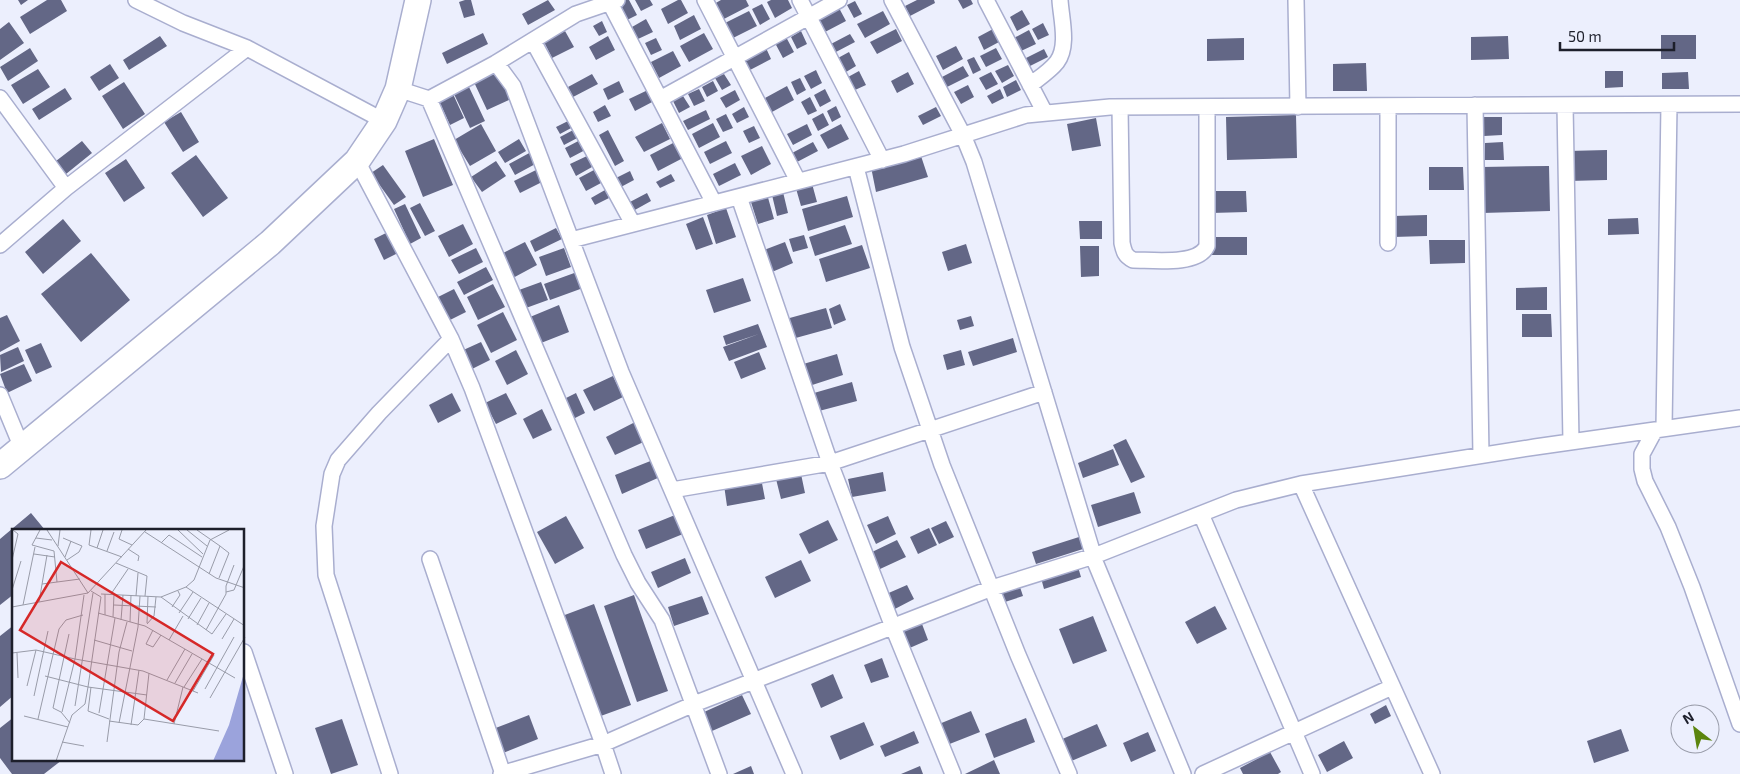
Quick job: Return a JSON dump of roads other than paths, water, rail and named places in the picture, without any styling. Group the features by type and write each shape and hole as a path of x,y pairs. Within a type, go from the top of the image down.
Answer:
{"main road":[{"path":"0,466 270,243 357,161 384,121 398,89 418,0"}],"street":[{"path":"136,0 183,23 247,48 384,121"},
{"path":"705,0 798,181"},
{"path":"800,0 810,16 882,160"},
{"path":"660,99 839,0"},
{"path":"892,0 963,135 974,162 1094,556 1183,774"},
{"path":"986,0 1045,113"},
{"path":"1030,85 1053,67 1059,60 1063,50 1060,0"},
{"path":"1296,0 1298,107"},
{"path":"398,89 429,99 533,41 577,7 614,2 660,99 714,203"},
{"path":"533,41 633,224"},
{"path":"0,245 66,188 247,48"},
{"path":"496,63 513,86 621,372 794,774"},
{"path":"0,98 66,188"},
{"path":"429,99 624,555 638,583 662,620 719,774"},
{"path":"571,240 882,160 1026,115 1120,107 1740,104"},
{"path":"1565,105 1571,442"},
{"path":"1669,105 1660,429 1642,454 1642,469 1645,481 1668,527 1692,587 1740,724"},
{"path":"1388,106 1388,243"},
{"path":"1475,106 1481,456"},
{"path":"1120,107 1122,243 1127,257 1133,260 1189,259 1202,253 1207,246 1207,107"},
{"path":"357,161 450,339 472,388 613,774"},
{"path":"856,167 902,347 942,465 1018,655 1069,774"},
{"path":"739,197 830,463 893,627 953,774"},
{"path":"390,774 326,575 324,526 332,474 338,460 379,413 450,339"},
{"path":"672,490 830,463 1044,392"},
{"path":"0,395 22,448"},
{"path":"430,559 503,774 603,744 694,704 755,682 992,588 1094,556 1236,500 1301,484 1740,418"},
{"path":"1301,484 1432,774"},
{"path":"1201,514 1312,774"},
{"path":"245,655 285,774"},
{"path":"1203,774 1392,687"}]}
